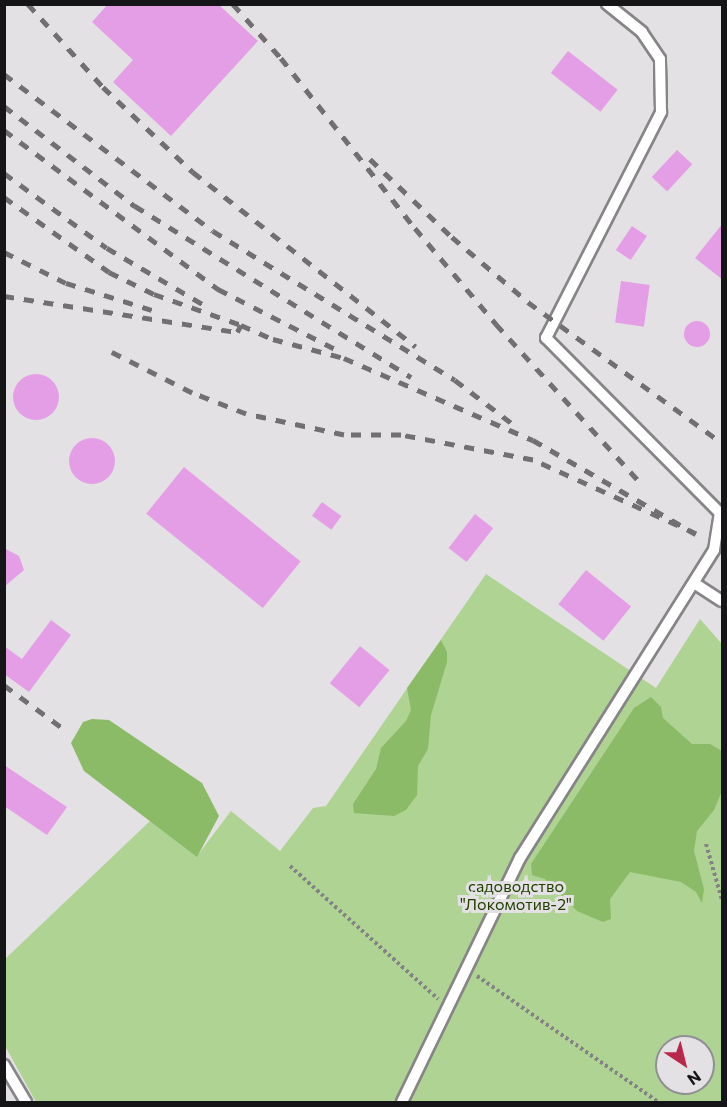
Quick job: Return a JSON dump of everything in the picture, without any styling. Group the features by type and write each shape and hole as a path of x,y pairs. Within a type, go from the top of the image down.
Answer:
{"lane":[{"path":"402,1102 520,858 714,550 720,513 546,338 661,112 660,59 642,32 607,4"},
{"path":"694,583 723,601"},
{"path":"4,1065 26,1102"}],"path":[{"path":"706,844 723,900"},
{"path":"290,866 447,1008"},
{"path":"466,969 658,1102"}],"green space":[{"name":"садоводство \"Локомотив-2\"","path":"486,574 656,688 700,619 722,644 722,1102 36,1102 5,1046 4,960 150,821 197,856 231,811 280,851 313,808 326,806"},
{"path":"441,640 447,652 447,662 431,715 428,749 418,766 417,795 406,810 394,816 354,813 353,804 376,769 381,748 406,721 411,710 407,688"},
{"path":"651,697 661,707 663,718 692,744 710,744 722,751 722,791 714,810 697,831 694,851 704,889 702,903 696,892 681,882 630,872 610,899 611,919 603,922 577,911 545,879 532,875 531,864 634,708"},
{"path":"92,719 109,720 202,783 219,816 197,857 84,771 71,743 83,722"}],"building":[{"path":"108,4 218,4 258,41 171,136 113,82 133,60 92,22"},
{"path":"568,51 618,90 600,112 551,73"},
{"path":"677,150 692,164 667,191 652,177"},
{"path":"723,223 723,280 695,258"},
{"path":"632,226 647,236 631,260 616,250"},
{"path":"621,281 650,285 644,327 615,323"},
{"path":"697,321 706,325 710,334 706,343 697,347 688,343 684,334 688,325"},
{"path":"36,374 52,381 59,397 52,413 36,420 20,413 13,397 20,381"},
{"path":"92,438 108,445 115,461 108,477 92,484 76,477 69,461 76,445"},
{"path":"184,467 301,561 263,608 146,514"},
{"path":"322,502 341,516 331,530 312,516"},
{"path":"475,514 493,528 467,562 449,548"},
{"path":"4,548 19,556 24,570 4,587"},
{"path":"586,570 631,607 603,641 558,604"},
{"path":"51,620 71,635 29,692 4,674 4,646 22,659"},
{"path":"360,646 390,670 359,707 330,683"},
{"path":"4,765 67,807 47,835 4,806"}],"railway":[{"path":"28,4 103,87 193,172 416,347"},
{"path":"233,4 281,58 415,228 496,324 637,479"},
{"path":"4,74 213,231 455,380 518,428"},
{"path":"4,106 135,206 411,377"},
{"path":"4,130 218,289 339,351"},
{"path":"370,159 452,237 528,302 722,443"},
{"path":"4,173 107,248 204,305"},
{"path":"4,197 109,272 154,294 244,326"},
{"path":"4,252 66,283 155,311"},
{"path":"4,296 237,332 241,325 273,339 344,358 533,440 696,534 533,460 401,435 344,435 246,414 192,393 105,349"},
{"path":"4,685 68,732"}]}
